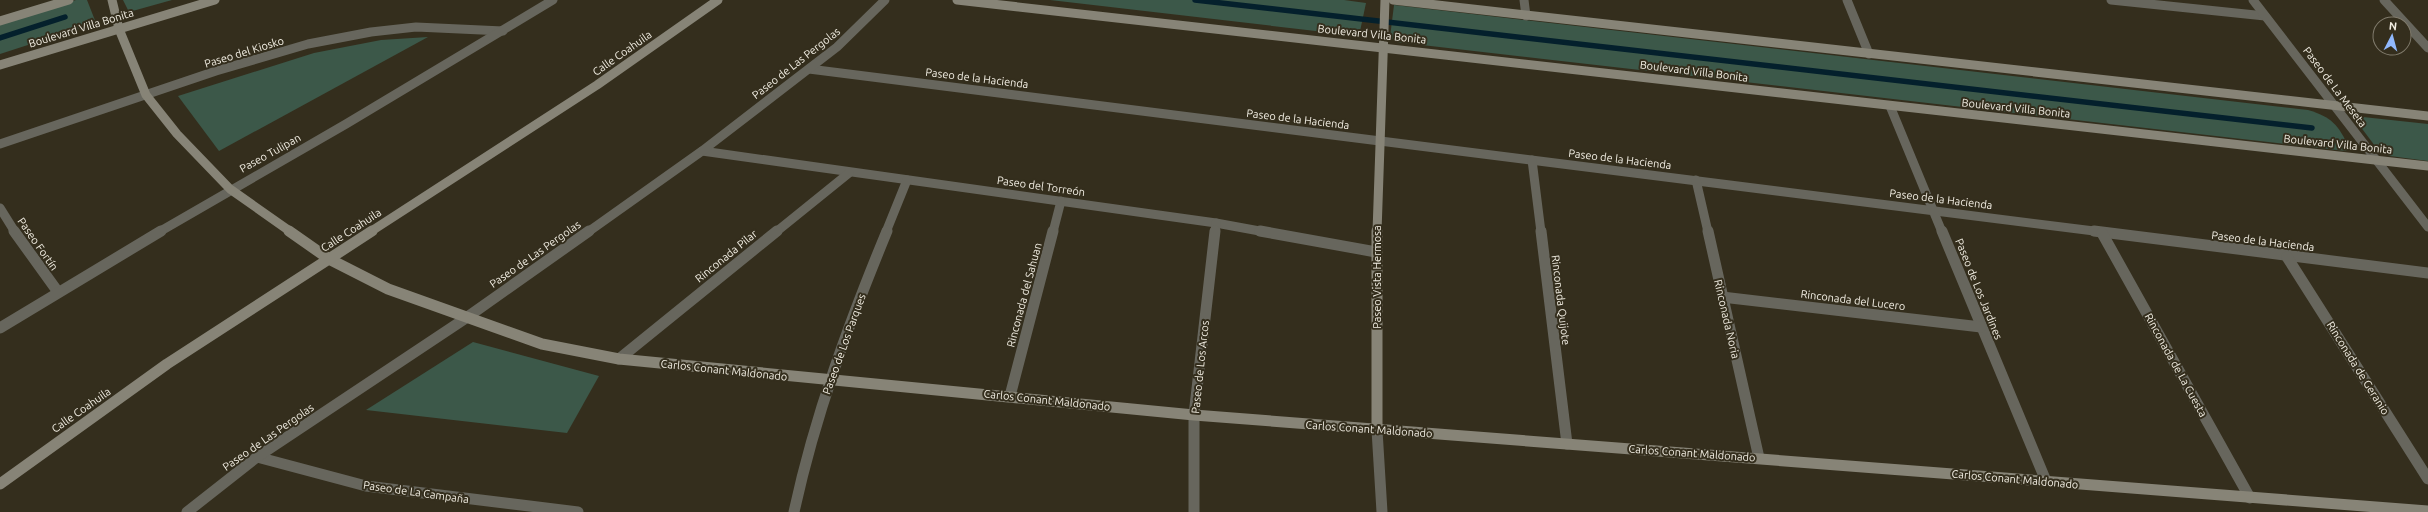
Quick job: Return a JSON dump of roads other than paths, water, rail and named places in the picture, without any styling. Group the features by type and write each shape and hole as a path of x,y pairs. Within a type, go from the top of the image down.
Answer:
{"street":[{"path":"0,21 69,0"},
{"name":"Carlos Conant Maldonado","path":"112,0 117,24 146,95 177,134 230,188 329,259 388,289 542,344 619,359 829,381 1010,396 1194,415 2428,511"},
{"name":"Boulevard Villa Bonita","path":"0,65 117,24 215,0"},
{"name":"Paseo Tulipan","path":"0,328 230,188 346,124 553,0"},
{"name":"Calle Coahuila","path":"0,484 80,424 223,326 526,133 718,0"},
{"name":"Paseo de Las Pergolas","path":"187,512 257,457 466,318 702,151 838,47 885,0"},
{"name":"Boulevard Villa Bonita","path":"957,0 1382,45 1890,106 2428,166"},
{"path":"1524,0 1526,16"},
{"path":"1847,0 1869,54"},
{"path":"2114,0 2265,16"},
{"name":"Paseo de La Meseta","path":"2253,0 2428,227"},
{"path":"2384,0 2428,48"},
{"path":"1388,1 2428,116"},
{"name":"Paseo Vista Hermosa","path":"1382,512 1377,430 1376,252 1382,45 1388,1"},
{"name":"Paseo del Kiosko","path":"0,144 272,54 346,36 402,28 451,26 503,31"},
{"name":"Paseo de la Hacienda","path":"808,70 1934,210 2287,257 2428,273"},
{"name":"Paseo de Los Jardines","path":"1890,106 2046,481"},
{"name":"Paseo del Torreón","path":"702,151 849,173 1216,223 1376,252"},
{"name":"Rinconada Quijote","path":"1532,160 1567,444"},
{"name":"Rinconada Pilar","path":"619,359 849,173"},
{"name":"Paseo de Los Parques","path":"794,512 801,477 829,381 907,180"},
{"name":"Rinconada Noria","path":"1696,180 1759,458"},
{"name":"Rinconada del Sahuan","path":"1010,396 1061,201"},
{"name":"Paseo Fortín","path":"0,208 23,245 58,292"},
{"name":"Paseo de Los Arcos","path":"1194,512 1194,415 1216,223"},
{"name":"Rinconada de La Cuesta","path":"2102,233 2250,498"},
{"name":"Rinconada de Geranio","path":"2287,257 2428,479"},
{"name":"Rinconada del Lucero","path":"1722,297 1981,327"},
{"name":"Paseo de La Campaña","path":"257,457 366,486 578,512"}],"waterway":[{"path":"1195,0 2312,128"},
{"path":"0,38 65,17"}]}
